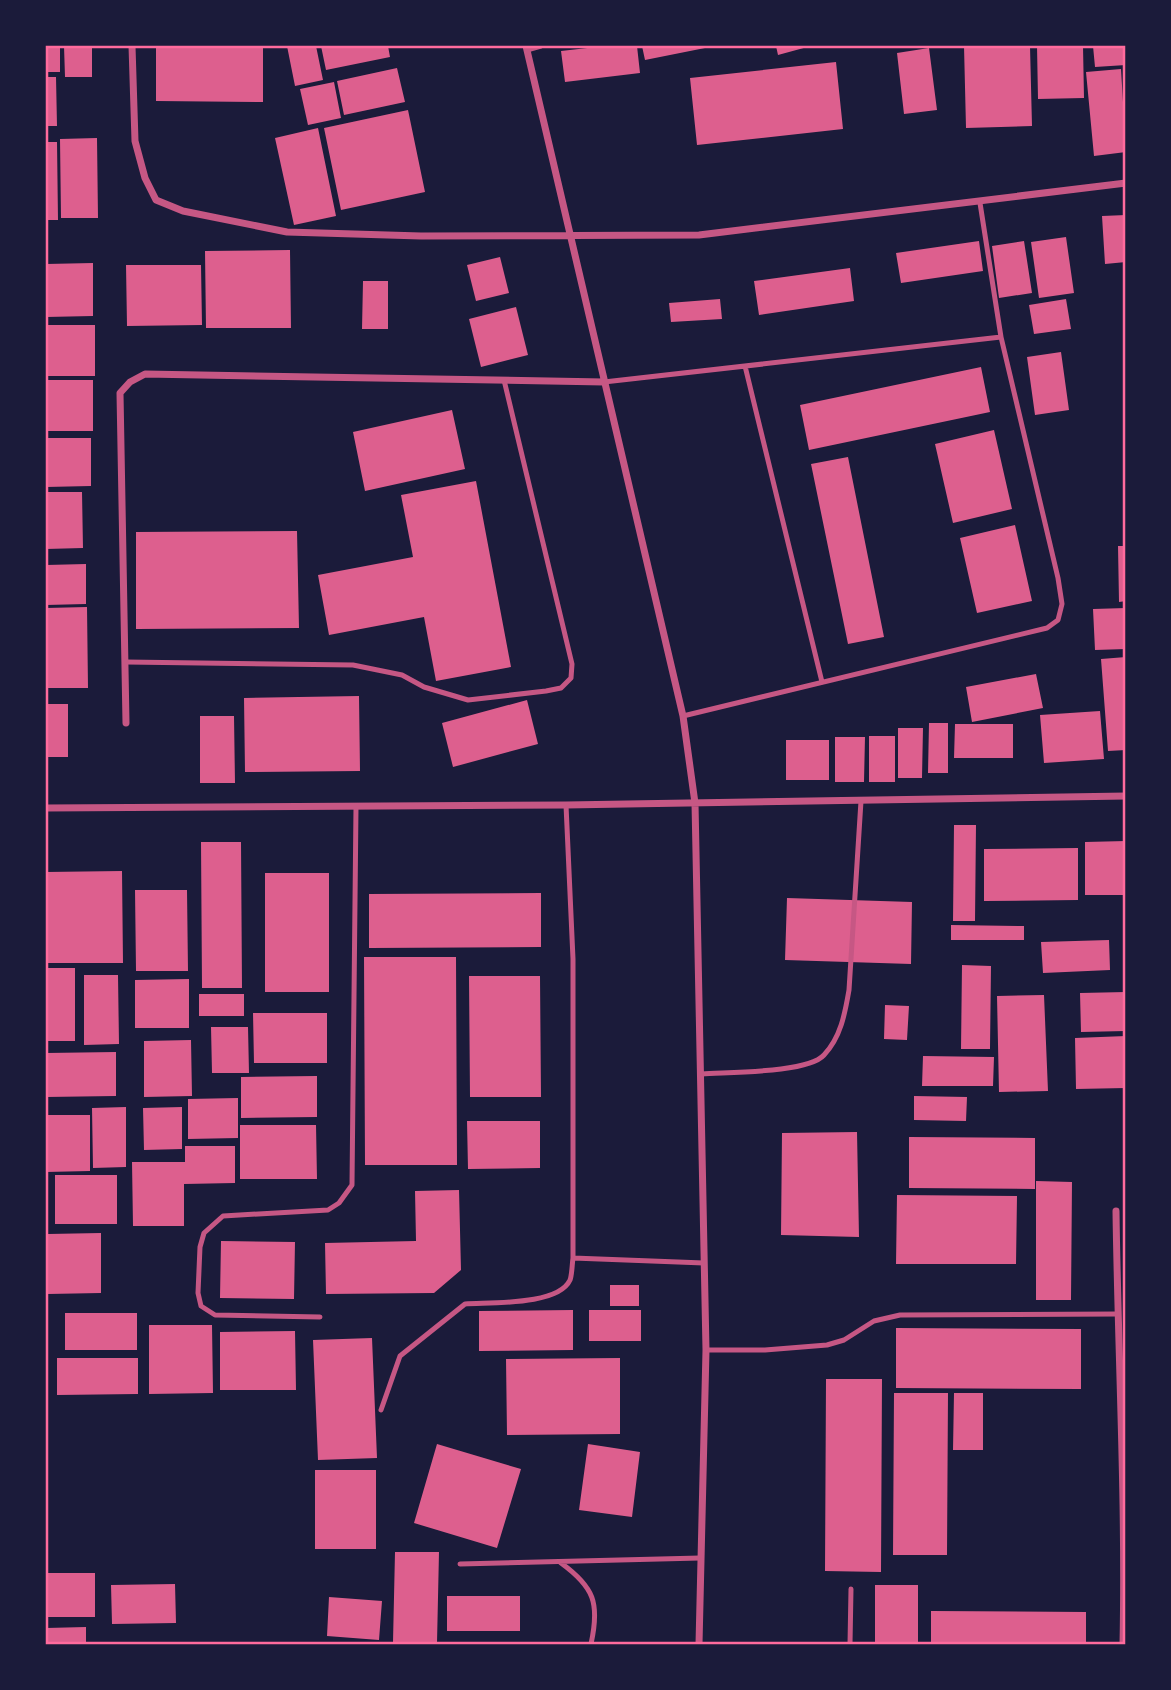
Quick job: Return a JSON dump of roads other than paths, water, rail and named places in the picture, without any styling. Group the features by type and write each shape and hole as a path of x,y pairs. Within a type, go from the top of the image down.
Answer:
{"street":[{"path":"132,46 135,141 145,178 156,200 183,211 287,232 421,236 699,235 980,203 1125,183"},
{"path":"527,48 683,716 695,803 706,1350 699,1644"},
{"path":"126,723 120,393 130,382 145,374 604,382"},
{"path":"46,808 566,805 1125,796"},
{"path":"1116,1211 1125,1500 1123,1644"}],"lane":[{"path":"527,48 541,46"},
{"path":"683,716 1047,628 1058,620 1062,604 1058,578 1001,337 980,203"},
{"path":"604,382 1001,337"},
{"path":"745,366 822,682"},
{"path":"126,662 353,665 402,675 424,687 468,700 502,698 561,688 571,678 572,664 504,380"},
{"path":"702,1074 806,1065 823,1057 835,1038 844,1019 849,990 861,801"},
{"path":"381,1410 400,1356 453,1310 465,1304 541,1298 559,1293 570,1281 573,1258 573,959 566,805"},
{"path":"320,1317 215,1315 201,1306 198,1293 200,1247 204,1233 223,1216 328,1210 339,1203 352,1185 356,807"},
{"path":"573,1258 704,1263"},
{"path":"706,1350 765,1350 827,1345 844,1339 874,1321 900,1315 1118,1314"},
{"path":"460,1564 700,1558"},
{"path":"561,1563 590,1588 594,1610 591,1644"},
{"path":"850,1644 851,1589"}]}
